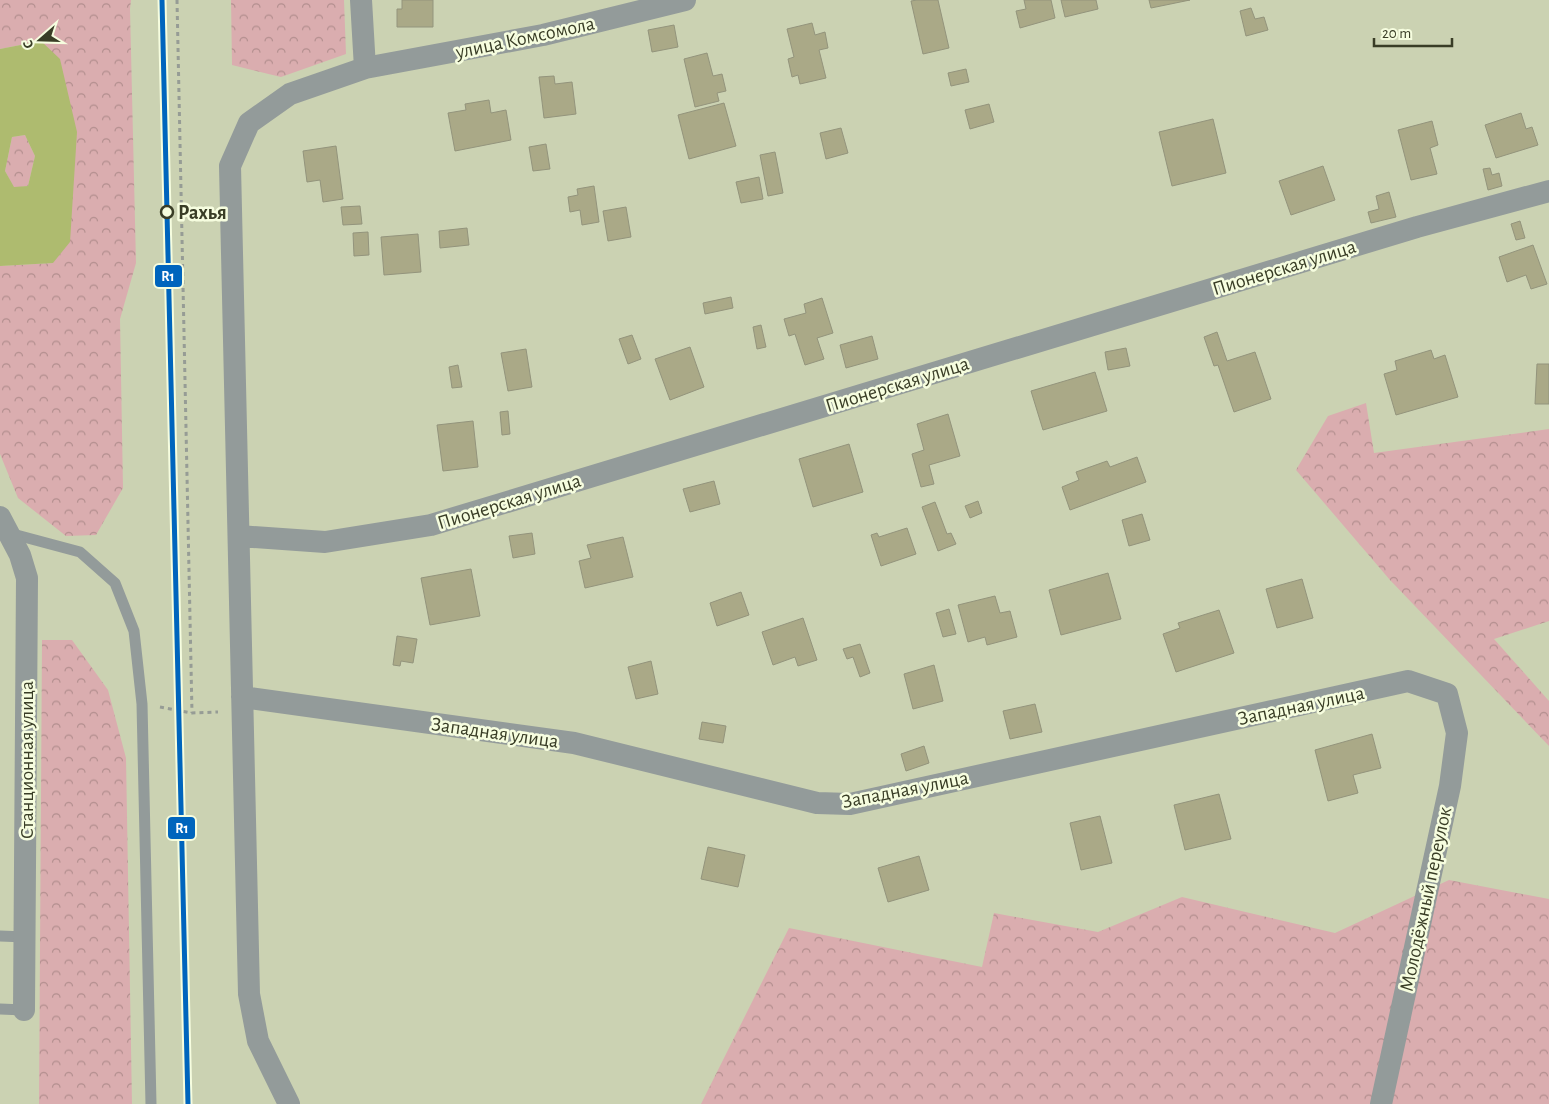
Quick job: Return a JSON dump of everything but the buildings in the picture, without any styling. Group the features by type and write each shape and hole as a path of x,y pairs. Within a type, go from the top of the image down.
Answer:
{"street":[{"path":"361,0 364,68"},
{"name":"улица Комсомола","path":"289,1104 258,1041 249,994 230,166 249,123 290,94 364,68 543,35 685,0"},
{"name":"Пионерская улица","path":"239,536 326,542 431,525 1408,230 1549,192"},
{"name":"Станционная улица","path":"3,526 20,555 27,578 24,1010"},
{"name":"Западная улица","path":"242,704 574,743 817,803 850,804 1408,681 1447,694"},
{"name":"Молодёжный переулок","path":"1381,1104 1450,786 1457,732 1447,694"}],"lane":[{"path":"3,526 80,552 115,583 134,631 142,704 151,1104"},
{"path":"0,936 25,937"},
{"path":"0,1009 24,1010"}],"path":[{"path":"177,0 192,713"},
{"path":"142,704 192,713 242,704"}],"green space":[{"path":"0,0 131,0 136,263 120,319 123,488 96,535 66,536 18,498 0,454 0,266 53,263 41,41 0,49"},
{"path":"231,0 344,0 346,54 281,77 232,65"},
{"path":"25,135 35,156 28,186 14,188 5,171 12,137"},
{"path":"1366,403 1374,453 1549,429 1549,621 1494,639 1549,701 1549,746 1390,580 1296,470 1328,416"},
{"path":"42,640 72,640 108,690 126,758 132,1104 39,1104"},
{"path":"1449,880 1549,899 1549,1104 701,1104 789,928 982,967 994,913 1098,932 1182,897 1335,933"}],"shaded area":[{"path":"41,41 60,59 77,132 70,242 53,263 0,266 0,49","holes":["25,135 35,156 28,186 14,187 5,171 12,137"]}],"transit line":[{"name":"R1","path":"162,0 188,1104"}],"place":[{"name":"Рахья","path":"167,212"}]}
